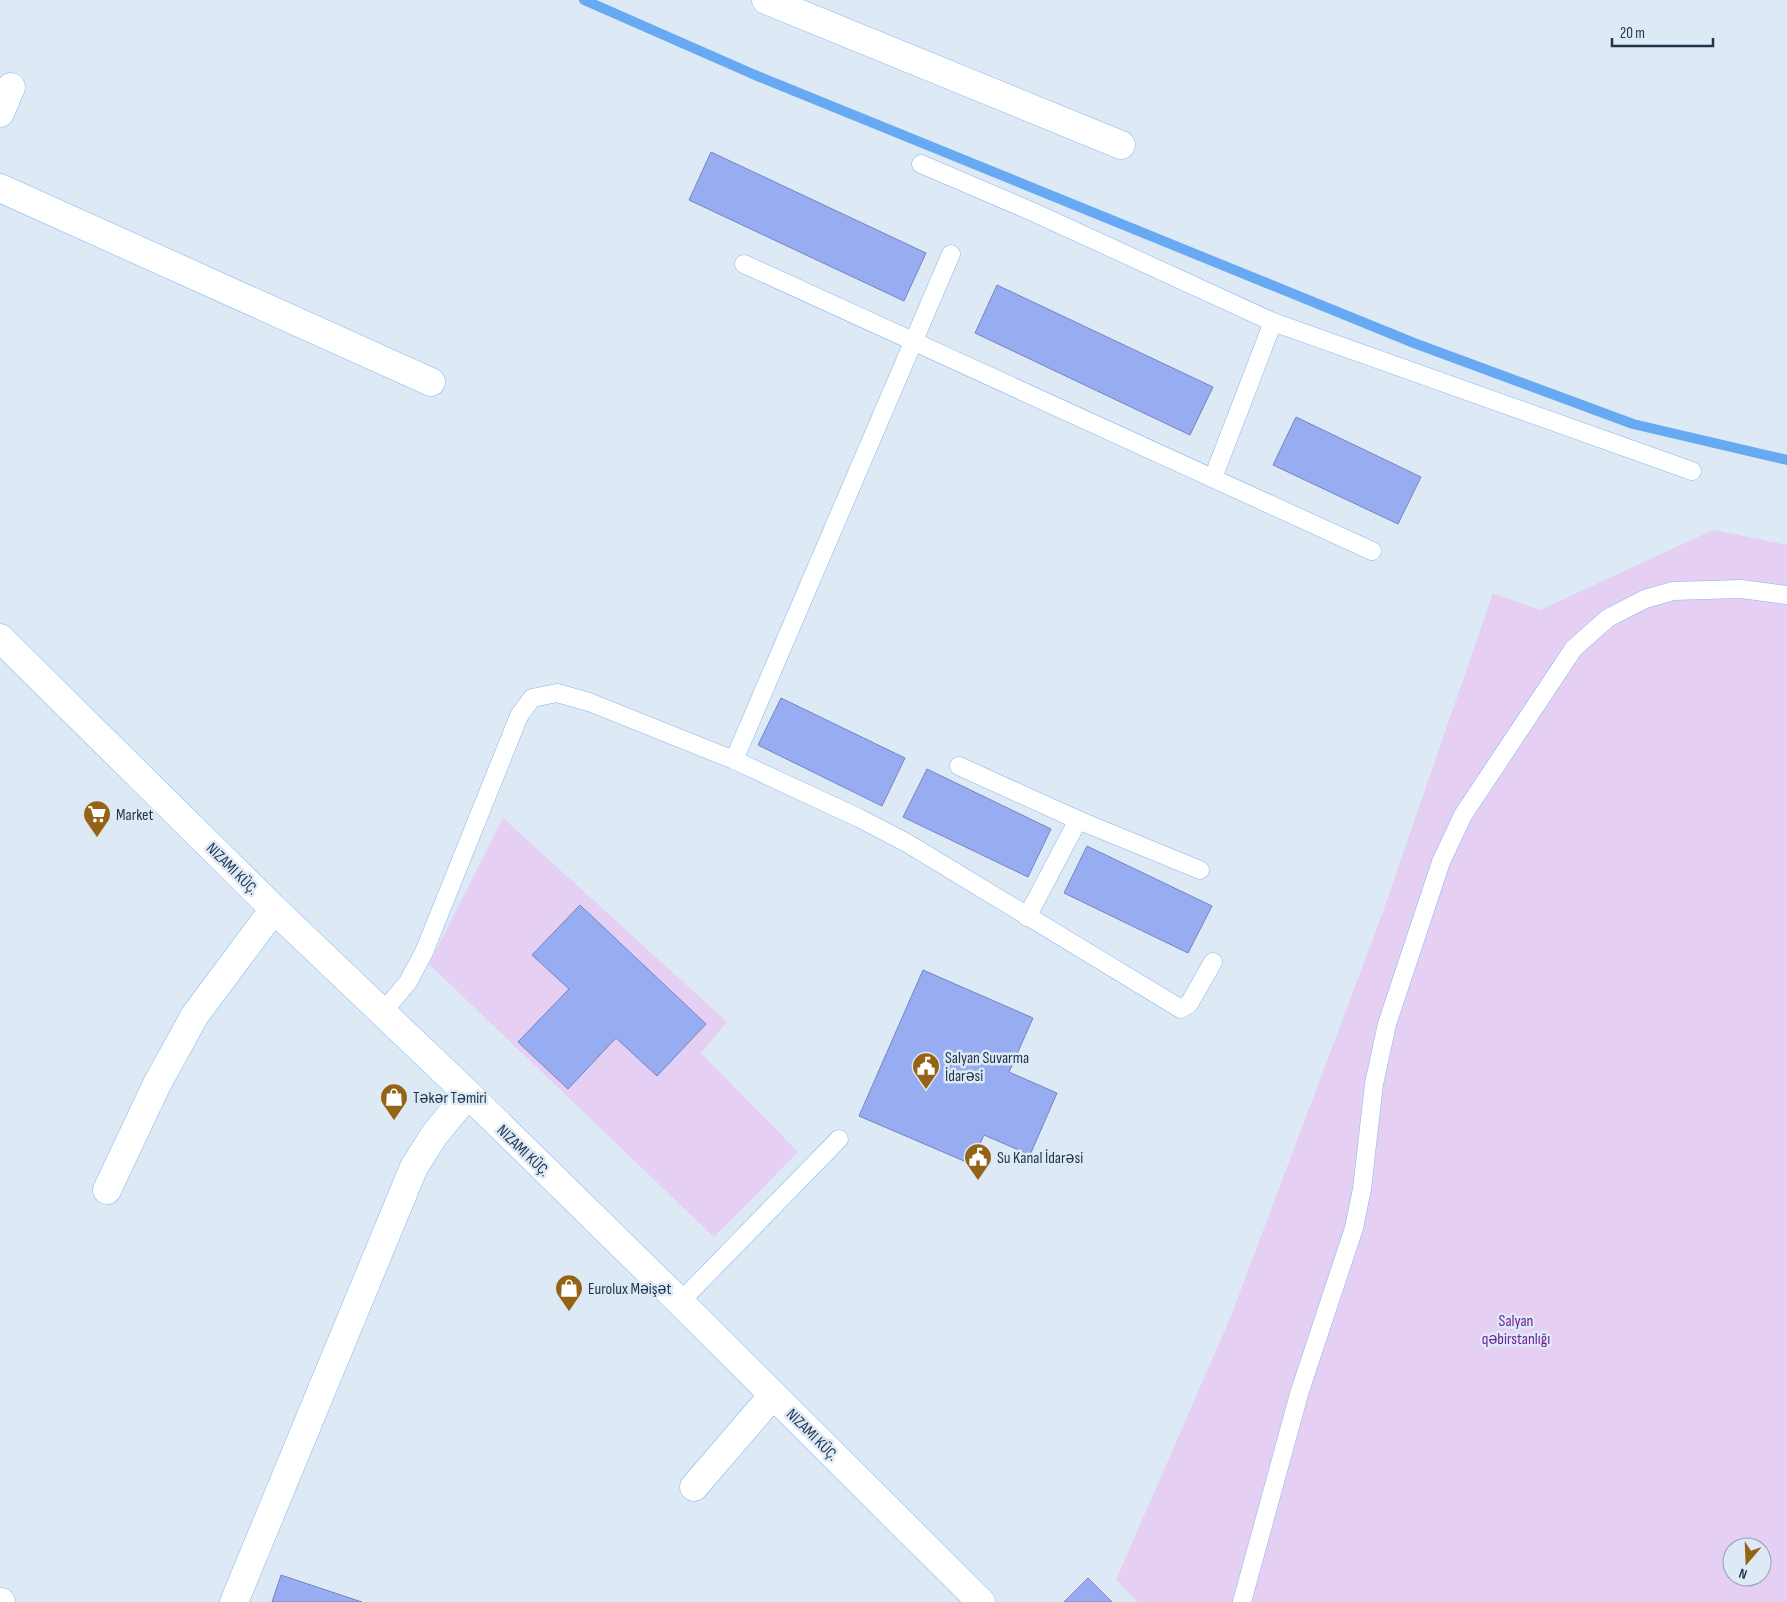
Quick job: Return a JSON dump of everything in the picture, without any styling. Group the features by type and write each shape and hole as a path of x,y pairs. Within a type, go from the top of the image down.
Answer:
{"street":[{"path":"766,0 1121,145"},
{"path":"0,113 11,87"},
{"path":"0,188 431,382"},
{"name":"NIZAMI KÜÇ.","path":"0,638 274,909 468,1094 680,1302 981,1602"},
{"path":"107,1190 157,1084 195,1015 274,909"},
{"path":"234,1602 414,1167 435,1134 468,1094"},
{"path":"694,1487 773,1395"}],"lane":[{"path":"921,164 1032,212 1273,322 1692,471"},
{"path":"734,760 951,254"},
{"path":"744,264 1372,550"},
{"path":"1213,478 1273,322"},
{"path":"1243,1602 1299,1394 1354,1228 1362,1189 1374,1084 1386,1024 1441,862 1463,815 1574,648 1608,618 1644,600 1673,591 1741,589 1787,595"},
{"path":"382,1013 408,982 424,952 520,716 532,698 557,692 588,702 734,760 906,842 1182,1010 1188,1004 1213,962"},
{"path":"959,766 1078,820 1200,870"},
{"path":"1027,917 1078,820"},
{"path":"680,1302 839,1139"}],"green space":[{"name":"Salyan qəbirstanlığı","path":"1713,530 1787,545 1787,1602 1138,1602 1116,1580 1231,1316 1380,920 1493,593 1540,610"},
{"path":"503,818 727,1022 701,1053 798,1152 714,1237 429,964"}],"building":[{"path":"711,152 926,253 904,301 689,200"},
{"path":"997,285 1213,387 1190,435 975,333"},
{"path":"1296,417 1421,477 1398,524 1273,465"},
{"path":"781,698 905,758 882,806 758,745"},
{"path":"927,769 1051,829 1028,877 903,817"},
{"path":"1087,846 1212,906 1188,953 1064,893"},
{"path":"580,905 706,1024 657,1076 616,1038 568,1089 518,1042 569,989 532,955"},
{"path":"923,970 1033,1018 1009,1072 1057,1093 1030,1155 984,1135 971,1164 859,1116"},
{"path":"281,1575 362,1602 272,1602"},
{"path":"1088,1578 1112,1602 1064,1602"}],"waterway":[{"path":"584,0 755,75 1414,343 1633,424 1787,460"}],"place":[{"name":"Market","path":"97,838"},
{"name":"Salyan Suvarma İdarəsi","path":"926,1090"},
{"name":"Təkər Təmiri","path":"394,1121"},
{"name":"Su Kanal İdarəsi","path":"978,1181"},
{"name":"Eurolux Məişət","path":"569,1312"}]}
